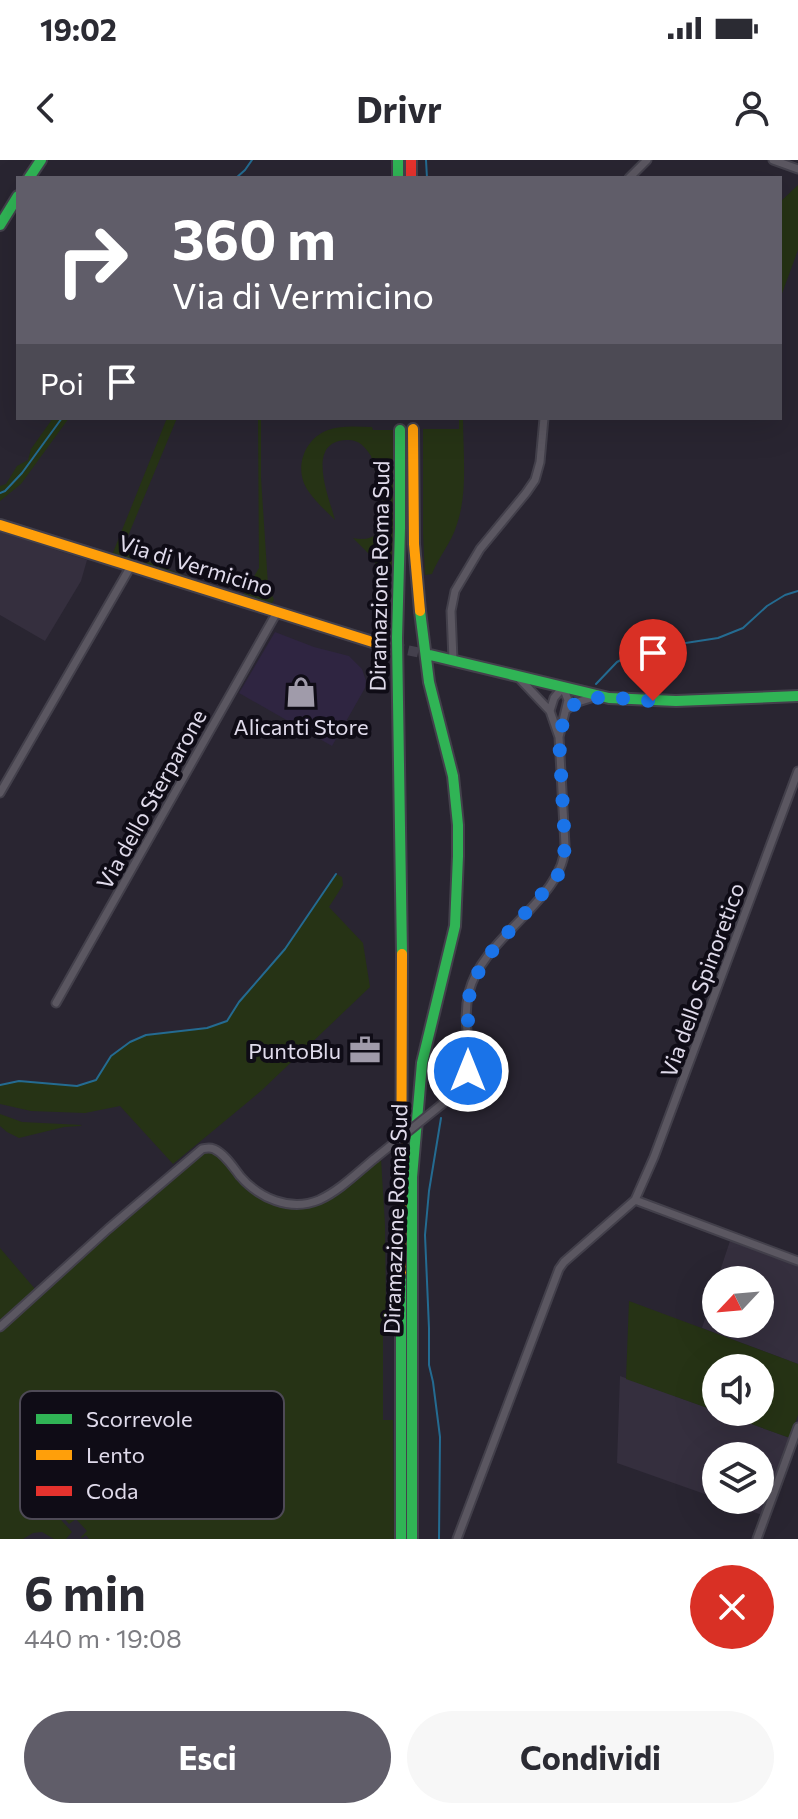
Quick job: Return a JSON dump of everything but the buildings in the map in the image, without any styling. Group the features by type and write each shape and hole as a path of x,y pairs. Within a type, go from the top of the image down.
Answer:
{"main road":[{"path":"0,225 16,199"},
{"name":"Diramazione Roma Sud","path":"412,1539 412,1166 422,1063 455,926 458,856 452,768 430,689 419,611 414,544 413,429"},
{"name":"Diramazione Roma Sud","path":"400,430 397,657 402,980 401,1539"},
{"name":"Via di Vermicino","path":"0,525 379,644"},
{"path":"430,655 597,696 635,701 798,696"}],"street":[{"path":"631,176 647,160"},
{"path":"773,160 798,169"},
{"path":"453,660 451,611 455,591 482,545 535,480 540,465 544,420"},
{"path":"0,793 131,566"},
{"name":"Via dello Sterparone","path":"56,1003 277,612"},
{"path":"0,1327 202,1149 217,1151 261,1194 291,1204 308,1203 321,1199 374,1159 460,1087 468,1071 468,1000 475,978 486,959 550,886 562,867 565,845 559,737 550,711 515,675"},
{"path":"550,711 554,698 563,687 568,697 559,737"},
{"path":"567,709 597,696"},
{"name":"Via dello Spinoretico","path":"635,1200 668,1124 798,771"},
{"path":"457,1539 559,1269 635,1200 798,1261"},
{"path":"757,1539 798,1427"}],"shaded area":[{"path":"0,532 87,560 81,581 45,641 0,615"},
{"path":"275,632 349,656 362,669 365,688 332,746 239,693"},
{"path":"730,1241 798,1265 798,1364 729,1338 774,1338 774,1266 722,1266"},
{"path":"620,1376 702,1406 702,1426 757,1426 790,1438 774,1482 774,1442 702,1442 702,1493 617,1463"}],"green space":[{"path":"798,185 798,250 782,294 782,200"},
{"path":"52,420 68,420 21,484 0,501 0,486 6,484 17,466 28,460 31,449"},
{"path":"166,420 176,420 123,548 148,556 147,561 233,594 143,565 144,560 135,555 129,561 112,555"},
{"path":"258,420 261,420 261,478 268,585 274,600 270,606 242,597 259,568"},
{"path":"459,420 463,420 464,472 460,512 452,538 432,574 425,575 423,429 459,429"},
{"path":"339,427 372,427 373,430 393,430 394,536 391,575 384,580 372,557 353,538 371,538 383,528 387,516 371,456 366,449 358,442 346,440 334,443 326,450 323,472 335,520 309,492 304,484 301,466 307,448 319,434"},
{"path":"336,874 342,877 343,885 329,907 363,943 370,987 261,1091 173,1164 120,1106 85,1113 31,1111 0,1104 0,1085 19,1081 78,1086 96,1080 111,1056 130,1042 146,1035 207,1028 226,1021 303,924"},
{"path":"0,1114 22,1122 82,1125 19,1138 0,1126"},
{"path":"211,1153 257,1196 290,1208 314,1206 327,1201 381,1159 386,1312 383,1326 383,1420 393,1420 394,1539 89,1539 86,1535 82,1538 87,1531 76,1519 284,1519 284,1391 20,1391 20,1519 60,1519 72,1532 66,1539 54,1539 42,1532 23,1539 0,1539 0,1331 200,1155"},
{"path":"0,1248 35,1289 0,1321"},
{"path":"629,1301 702,1328 702,1338 728,1338 771,1354 702,1354 702,1406 626,1379"},
{"path":"774,1355 798,1364 798,1415 790,1438 757,1426 774,1426"}],"waterway":[{"path":"238,176 252,160"},
{"path":"426,160 427,176"},
{"path":"0,493 22,473 61,420"},
{"path":"596,684 617,662 640,650 718,638 743,628 767,606 798,591"},
{"path":"0,1085 19,1081 77,1086 96,1080 111,1056 146,1035 207,1028 227,1021 239,1002 285,949 336,874"},
{"path":"439,1539 440,1437 429,1365 425,1235 441,1118"}],"tunnel":[{"path":"379,644 430,655"}],"traffic: fast":[{"path":"30,176 41,160"},
{"path":"398,160 398,176"},
{"path":"0,225 16,199"},
{"path":"400,430 397,638 402,954"},
{"path":"412,1539 412,1177 422,1063 455,926 458,856 453,776 429,682 420,611"},
{"path":"430,655 609,698 676,701 798,696"},
{"path":"401,1273 401,1539"}],"traffic: slow":[{"path":"413,429 414,544 420,611"},
{"path":"0,525 379,644"},
{"path":"401,1273 402,954"}],"traffic: jam":[{"path":"411,160 411,176"}],"place":[{"name":"Alicanti Store","path":"301,692"},
{"name":"PuntoBlu","path":"365,1050"}],"route":[{"path":"468,1071 468,1000 475,978 497,945 554,881 563,863 565,845 559,737 567,709 597,696 653,701"}]}
